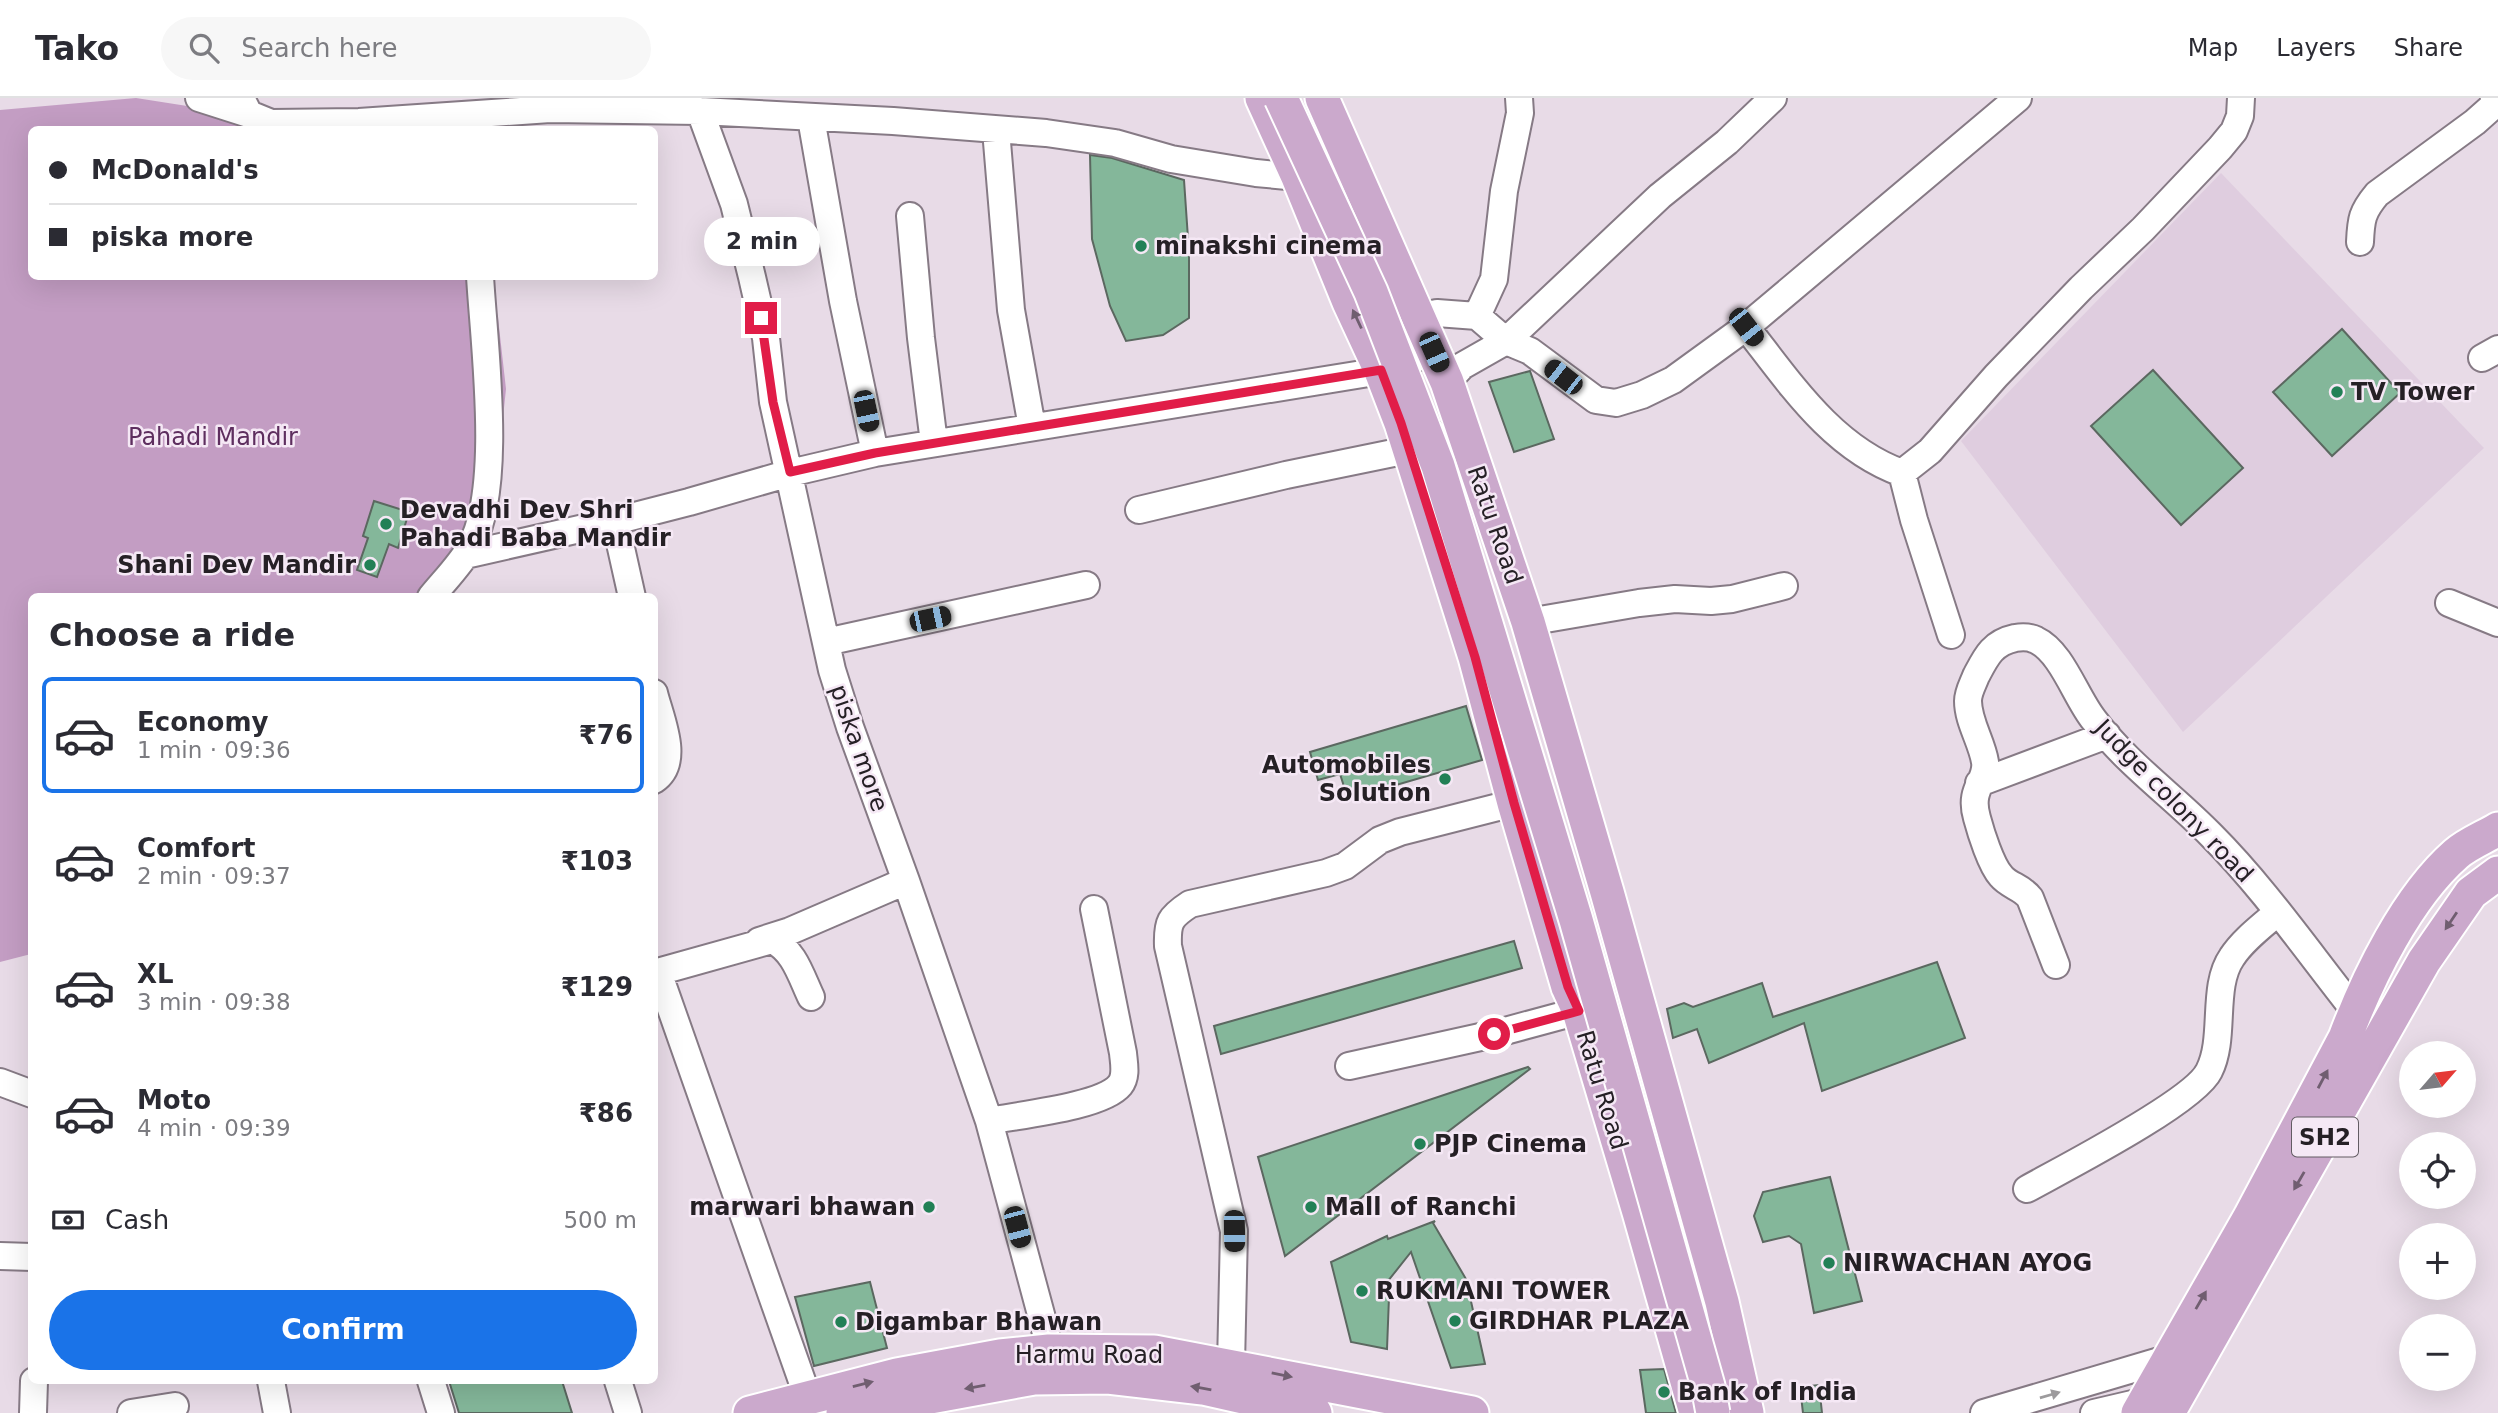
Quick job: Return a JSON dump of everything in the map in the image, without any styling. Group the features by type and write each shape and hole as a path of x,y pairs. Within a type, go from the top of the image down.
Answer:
{"main road":[{"name":"Ratu Road","path":"1262,98 1381,370 1408,450 1475,657 1514,803 1568,987 1579,1011 1639,1212 1696,1413"},
{"path":"1281,98 1371,292 1438,466 1583,947 1682,1294 1713,1413"},
{"path":"1303,98 1389,285 1457,459 1598,928 1698,1276 1733,1413"},
{"name":"Ratu Road","path":"1322,98 1441,367 1528,622 1604,880 1722,1302 1747,1413"},
{"name":"SH2","path":"2157,1405 2167,1359 2250,1217 2345,1038 2355,1011 2400,922 2457,852 2498,830"},
{"name":"SH2","path":"2157,1405 2206,1346 2424,961 2470,893 2498,873"},
{"name":"Harmu Road","path":"843,1413 994,1384 1051,1364 1154,1352 1472,1413"},
{"name":"Harmu Road","path":"750,1413 897,1375 1000,1356 1108,1377 1203,1388 1315,1413"}],"street":[{"path":"199,98 245,106 271,123 471,121 549,103 893,121 1046,133 1115,144 1171,159 1256,173 1298,177 1358,177"},
{"path":"1477,316 1494,279 1504,191 1520,113 1519,98"},
{"path":"465,555 615,521 790,472 875,453 1381,370 1462,366 1506,341 1660,196 1727,142 1773,98"},
{"path":"1418,317 1437,313 1477,316 1506,341 1530,351 1596,400 1616,403 1642,395 1673,380 1746,327 2018,98"},
{"path":"1902,473 1930,451 1996,376 2220,148 2234,131 2240,116 2241,98"},
{"path":"2360,242 2361,219 2365,208 2377,194 2475,122 2493,106 2494,98"},
{"name":"piska more","path":"700,111 737,216 766,338 773,402 826,642 850,727 989,1121 1046,1333 1051,1364"},
{"path":"811,118 875,453"},
{"path":"996,130 1011,310 1032,427"},
{"path":"910,216 933,443"},
{"path":"434,593 465,555 479,528 485,495 489,426 480,280"},
{"path":"1746,327 1808,404 1844,441 1871,459 1902,473"},
{"path":"1139,510 1286,475 1408,450 1462,429"},
{"path":"1902,473 1914,520 1951,635"},
{"path":"615,521 631,593"},
{"path":"826,642 1086,584"},
{"path":"1528,622 1639,603 1675,599 1732,599 1784,586"},
{"path":"2449,603 2498,624"},
{"name":"Judge colony road","path":"2056,965 2030,898 2024,890 2001,878 1976,816 1973,800 1985,763 1968,702 1970,691 1985,657 1993,647 2003,641 2020,637 2034,638 2046,646 2093,719 2140,770 2210,834 2278,912 2355,1011"},
{"path":"658,711 668,764 658,778"},
{"path":"1979,783 2107,735"},
{"path":"1231,1365 1234,1231 1168,946 1168,926 1176,913 1190,904 1326,873 1345,866 1380,840 1400,832 1514,803"},
{"path":"658,971 790,931 906,881"},
{"path":"989,1121 1068,1107 1100,1098 1119,1086 1125,1074 1094,909"},
{"path":"2027,1189 2168,1108 2204,1079 2214,1057 2227,965 2247,940 2278,912"},
{"path":"760,941 772,940 782,944 794,960 811,997"},
{"path":"658,978 808,1398"},
{"path":"1349,1066 1494,1034 1579,1011"},
{"path":"0,1082 28,1092"},
{"path":"0,1256 28,1258"},
{"path":"1984,1413 2206,1346"},
{"path":"33,1413 34,1384"},
{"path":"271,1384 276,1413"},
{"path":"433,1384 441,1413"},
{"path":"619,1384 628,1413"},
{"path":"2094,1413 2157,1405"},
{"path":"131,1413 175,1406"}],"shaded area":[{"path":"2221,173 2484,448 2183,732 1961,441"}],"green space":[{"name":"Pahadi Mandir","path":"136,98 315,126 28,126 28,280 488,280 498,318 506,389 498,465 479,536 423,593 28,593 28,955 0,962 0,110"}],"building":[{"name":"minakshi cinema","path":"1090,155 1112,158 1184,180 1189,253 1189,318 1163,335 1126,341 1110,306 1092,239"},
{"name":"TV Tower","path":"2342,329 2400,393 2332,456 2273,392"},
{"path":"2153,370 2243,468 2181,525 2091,426"},
{"path":"1530,371 1554,439 1514,452 1489,382"},
{"name":"Devadhi Dev Shri Pahadi Baba Mandir","path":"374,501 409,512 398,548 389,544 377,577 357,570 368,538 363,536"},
{"path":"1466,706 1482,760 1348,799 1340,774 1318,780 1310,752"},
{"path":"1514,941 1522,968 1221,1054 1214,1026"},
{"path":"1937,962 1965,1038 1822,1091 1804,1023 1709,1063 1697,1029 1673,1038 1667,1009 1684,1003 1693,1007 1762,983 1773,1017"},
{"name":"Mall of Ranchi","path":"1528,1067 1530,1069 1285,1256 1258,1157"},
{"name":"NIRWACHAN AYOG","path":"1830,1177 1862,1301 1814,1313 1801,1244 1789,1236 1763,1242 1754,1216 1763,1192"},
{"path":"1435,1221 1433,1223 1466,1279 1485,1364 1451,1368 1411,1252 1384,1286 1389,1297 1387,1349 1351,1342 1331,1262 1387,1236 1388,1239"},
{"name":"Digambar Bhawan","path":"870,1282 887,1348 814,1366 795,1297"},
{"name":"Bank of India","path":"1664,1369 1676,1413 1646,1413 1640,1370"},
{"path":"450,1384 563,1384 572,1413 459,1413"},
{"path":"1819,1385 1822,1413 1803,1413 1800,1387"}],"place":[{"name":"minakshi cinema","path":"1141,246"},
{"name":"TV Tower","path":"2337,392"},
{"name":"Devadhi Dev Shri Pahadi Baba Mandir","path":"386,524"},
{"name":"Shani Dev Mandir","path":"370,565"},
{"name":"Automobiles Solution","path":"1445,779"},
{"name":"PJP Cinema","path":"1420,1144"},
{"name":"marwari bhawan","path":"929,1207"},
{"name":"Mall of Ranchi","path":"1311,1207"},
{"name":"NIRWACHAN AYOG","path":"1829,1263"},
{"name":"RUKMANI TOWER","path":"1362,1291"},
{"name":"GIRDHAR PLAZA","path":"1455,1321"},
{"name":"Digambar Bhawan","path":"841,1322"},
{"name":"Bank of India","path":"1664,1392"}],"route":[{"path":"761,318 766,338 773,402 790,472 875,453 1381,370 1401,423 1475,657 1568,987 1579,1011 1494,1034"}]}
